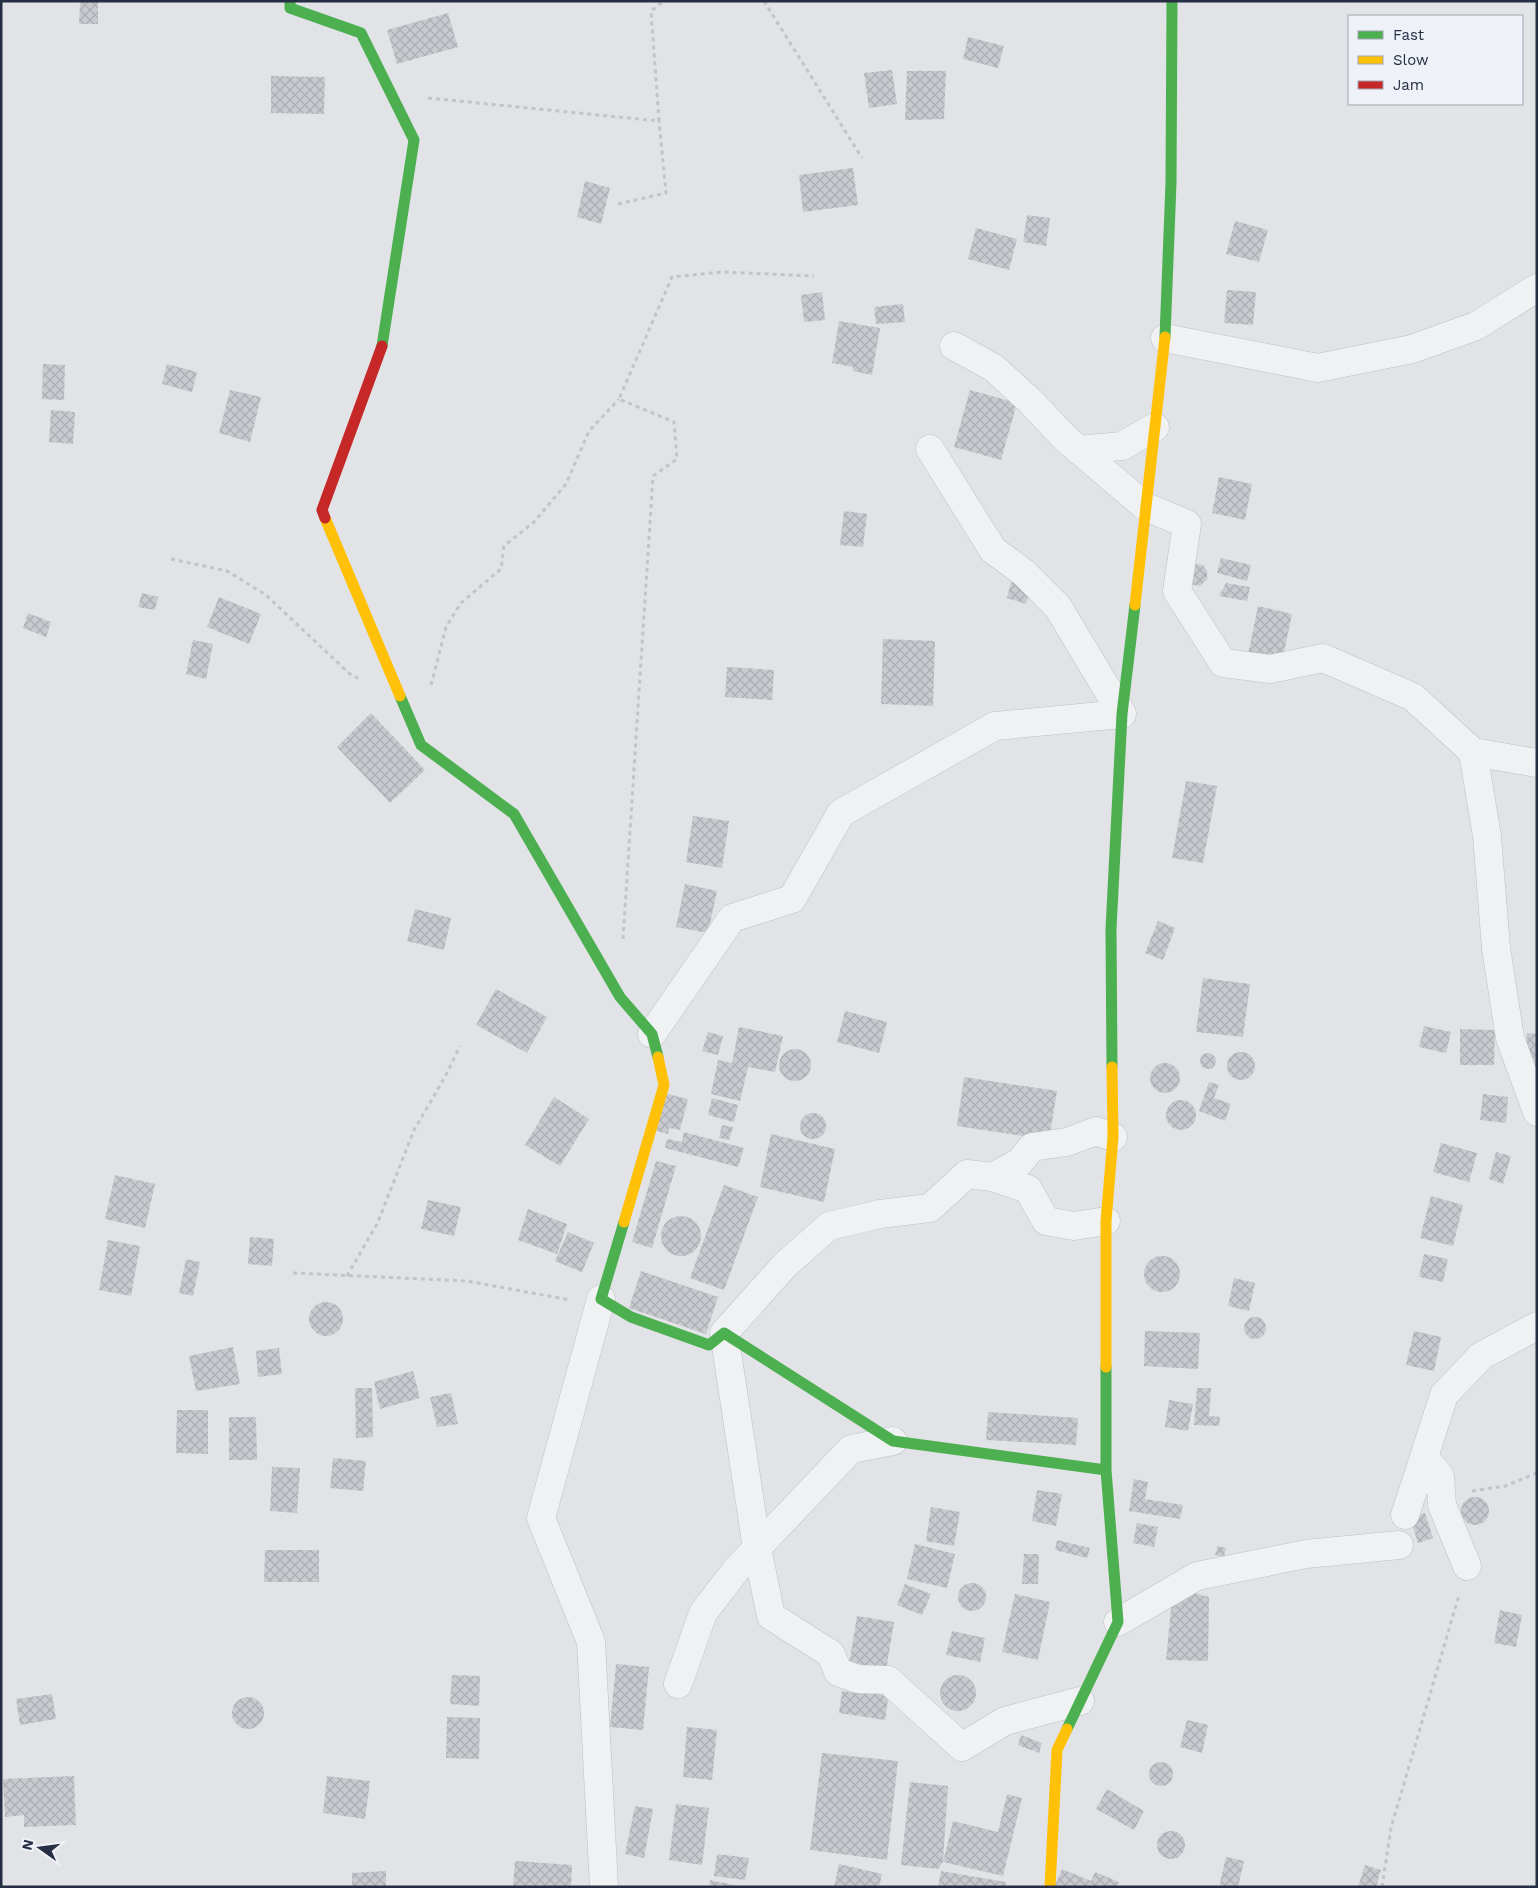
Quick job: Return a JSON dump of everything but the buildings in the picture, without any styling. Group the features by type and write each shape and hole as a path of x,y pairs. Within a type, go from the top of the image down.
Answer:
{"street":[{"path":"290,1 290,8 361,33 414,140 382,346 322,510 421,744 514,814 620,997 652,1034 664,1085 541,1518 591,1642 604,1887"},
{"path":"1050,1887 1058,1750 1118,1622 1106,1470 1106,1221 1113,1137 1111,929 1122,714 1165,338 1172,183 1172,1"},
{"path":"1165,338 1318,368 1412,349 1476,326 1537,288"},
{"path":"954,346 994,368 1030,400 1078,450 1146,506 1187,524 1177,592 1223,663 1270,669 1323,658 1413,697 1473,752 1537,763"},
{"path":"1078,450 1122,446 1154,427"},
{"path":"930,449 993,550 1023,572 1058,607 1122,714"},
{"path":"652,1034 732,918 792,899 841,813 995,726 1122,714"},
{"path":"1473,752 1487,836 1496,948 1510,1038 1537,1112"},
{"path":"992,1177 1020,1162 1032,1147 1067,1142 1096,1131 1113,1137"},
{"path":"601,1302 631,1317 709,1344 724,1333 785,1265 829,1226 880,1214 930,1208 967,1174 992,1177 1028,1188 1046,1221 1074,1226 1106,1221"},
{"path":"1405,1515 1444,1395 1481,1356 1537,1326"},
{"path":"724,1333 892,1441"},
{"path":"724,1333 757,1548 771,1616 831,1654 838,1672 858,1679 888,1680 962,1747 1005,1722 1080,1701"},
{"path":"678,1684 703,1613 736,1570 851,1449 892,1441 1106,1470"},
{"path":"1424,1457 1440,1476 1442,1505 1467,1566"},
{"path":"1118,1622 1196,1576 1306,1554 1400,1545"}],"path":[{"path":"618,204 666,193 651,11 664,1"},
{"path":"764,1 862,158"},
{"path":"392,95 659,121"},
{"path":"430,690 446,627 461,603 501,568 504,546 534,522 566,484 589,431 619,400 672,277 722,272 814,276"},
{"path":"619,400 674,422 677,459 653,476 623,948"},
{"path":"171,559 227,572 266,595 352,676 400,695"},
{"path":"348,1276 378,1222 414,1130 445,1078 460,1046"},
{"path":"293,1273 467,1281 601,1302"},
{"path":"1442,1505 1458,1493 1505,1486 1537,1473"},
{"path":"1382,1887 1391,1828 1467,1566"}],"traffic: fast":[{"path":"290,1 290,8 361,33 414,140 382,346"},
{"path":"1165,337 1171,183 1172,1"},
{"path":"1112,1067 1111,929 1122,714 1135,605"},
{"path":"400,696 421,745 514,814 620,997 652,1034 658,1057"},
{"path":"624,1222 601,1299 631,1317 709,1345 724,1333 893,1441 1106,1470"},
{"path":"1067,1729 1118,1622 1106,1470 1106,1367"}],"traffic: slow":[{"path":"1135,605 1165,337"},
{"path":"325,518 400,696"},
{"path":"624,1222 664,1085 658,1057"},
{"path":"1106,1367 1106,1221 1113,1137 1112,1067"},
{"path":"1050,1887 1057,1750 1067,1729"}],"traffic: jam":[{"path":"325,518 322,510 382,346"}]}
